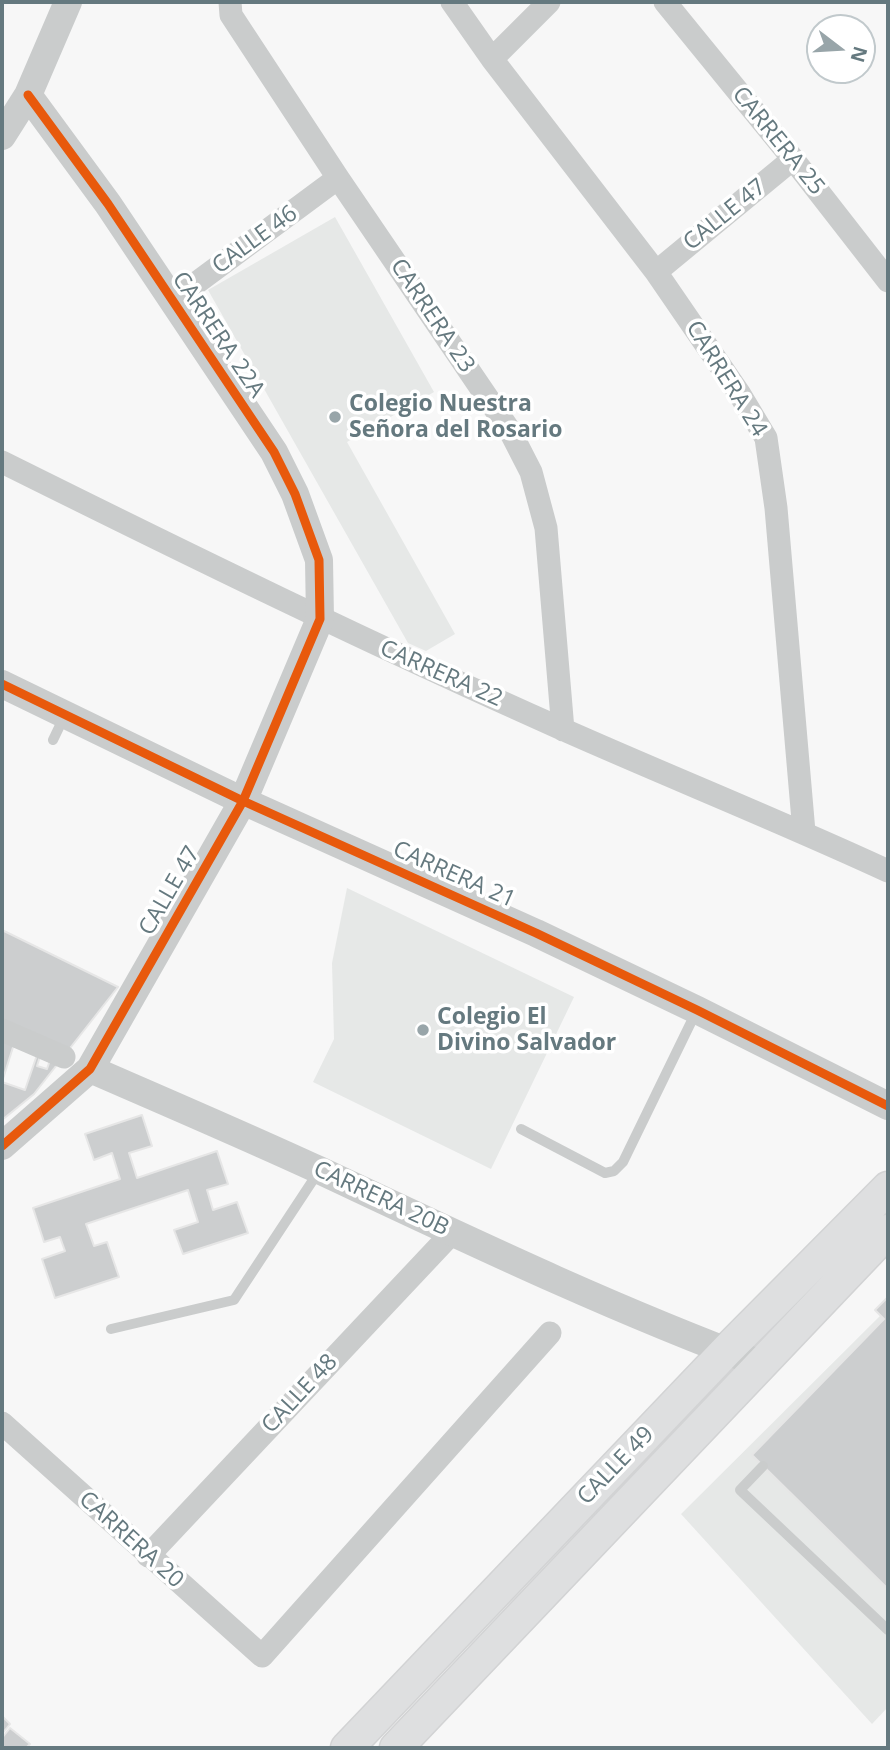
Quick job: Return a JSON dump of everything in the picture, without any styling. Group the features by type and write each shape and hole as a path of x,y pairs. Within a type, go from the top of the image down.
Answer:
{"main road":[{"name":"CALLE 49","path":"347,1748 726,1351 888,1188"},
{"name":"CALLE 49","path":"401,1743 888,1231"},
{"path":"380,1714 401,1743"}],"street":[{"path":"4,129 28,95 68,2"},
{"name":"CARRERA 24","path":"452,2 492,59 656,272 739,393 766,438 776,508 804,832"},
{"path":"492,59 549,2"},
{"name":"CARRERA 25","path":"665,2 888,281"},
{"name":"CARRERA 23","path":"231,9 338,178 510,431 531,472 546,528 563,730"},
{"name":"CARRERA 22A","path":"28,95 108,204 274,452 295,494 319,560 320,619"},
{"name":"CALLE 47","path":"656,272 793,159"},
{"name":"CALLE 46","path":"172,301 338,178"},
{"name":"CARRERA 22","path":"2,462 320,619 563,730 888,870"},
{"name":"CALLE 47","path":"2,1146 77,1063 243,801 320,619"},
{"name":"CARRERA 21","path":"2,684 243,801 537,933 888,1107"},
{"name":"CARRERA 20B","path":"2,1030 319,1170 452,1233 761,1364"},
{"name":"CALLE 48","path":"149,1556 452,1233"},
{"name":"CARRERA 20","path":"2,1423 262,1656 550,1333"}],"lane":[{"path":"53,740 65,714"},
{"path":"521,1129 605,1172 614,1171 623,1162 697,1010"},
{"path":"111,1329 234,1300 319,1170"},
{"path":"763,1466 740,1490 888,1630"}],"shaded area":[{"name":"Colegio Nuestra Señora del Rosario","path":"335,217 434,392 347,442 455,634 426,651 408,643 208,290"},
{"path":"347,888 574,997 491,1169 313,1082 334,1039 332,963"},
{"path":"888,1308 888,1707 872,1724 681,1514"}],"building":[{"path":"2,930 118,987 34,1094 2,1120"},
{"path":"14,1044 38,1052 25,1090 2,1082"},
{"path":"41,1053 51,1057 47,1069 37,1066"},
{"path":"142,1115 152,1146 129,1153 137,1178 217,1151 228,1184 207,1190 213,1210 237,1202 248,1233 183,1254 174,1230 198,1222 188,1190 86,1224 94,1246 107,1242 119,1277 55,1298 42,1259 65,1251 60,1237 44,1242 33,1208 120,1179 112,1153 94,1160 85,1134"},
{"path":"888,1297 888,1589 752,1455 884,1319 875,1310"},
{"path":"2,1716 10,1724 2,1734"},
{"path":"10,1728 30,1744 26,1748 2,1748 2,1738"}],"cycle path":[{"path":"2,1146 90,1069 243,801 320,619 319,560 295,494 274,452 108,204 28,95"},
{"path":"2,684 243,801 536,933 888,1106"}],"place":[{"name":"Colegio Nuestra Señora del Rosario","path":"335,417"},
{"name":"Colegio El Divino Salvador","path":"423,1030"}]}
